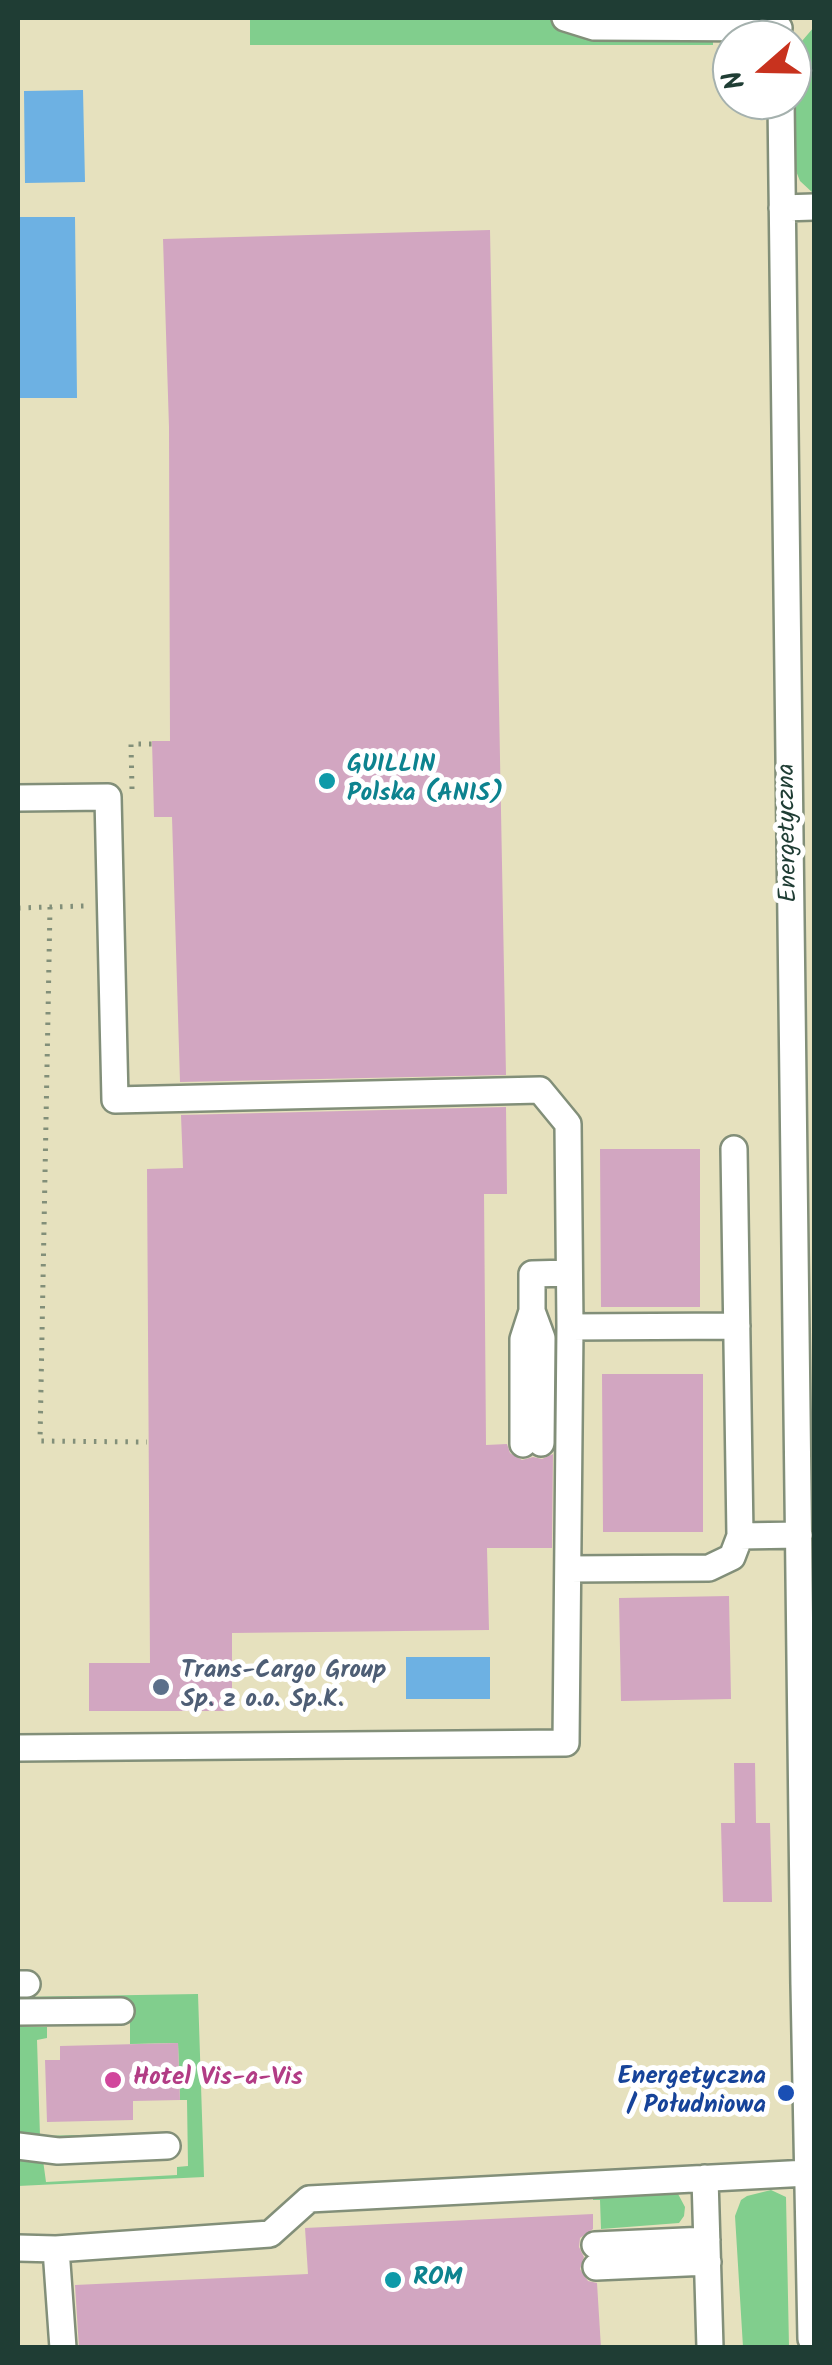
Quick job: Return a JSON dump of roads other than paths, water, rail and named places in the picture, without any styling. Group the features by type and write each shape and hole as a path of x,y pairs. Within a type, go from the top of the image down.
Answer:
{"street":[{"path":"565,18 594,26 699,22"},
{"name":"Energetyczna","path":"780,120 804,1096 799,1535 814,2344"},
{"path":"782,208 814,207"},
{"path":"18,798 108,797 115,1100 540,1090 568,1124 570,1273 566,1742 18,1748"},
{"path":"569,1569 709,1568 732,1557 740,1536 734,1149"},
{"path":"532,1444 524,1339 532,1311 532,1274 570,1273"},
{"path":"570,1326 737,1326"},
{"path":"740,1536 799,1535"},
{"path":"18,2012 121,2011"},
{"path":"18,2146 58,2151 168,2146"},
{"path":"18,2248 56,2249 270,2234 309,2199 808,2173"},
{"path":"705,2178 710,2348"},
{"path":"56,2249 63,2348"},
{"path":"596,2256 708,2251"}],"water":[{"path":"83,90 85,182 25,183 24,91"},
{"path":"18,217 75,217 77,398 18,398"},
{"path":"406,1657 490,1657 490,1699 406,1699"}],"place":[{"name":"GUILLIN Polska (ANIS)","path":"327,781"},
{"name":"Trans-Cargo Group Sp. z o.o. Sp.K.","path":"161,1687"},
{"name":"Hotel Vis-a-Vis","path":"113,2080"},
{"name":"Energetyczna / Południowa","path":"786,2093"},
{"name":"ROM","path":"393,2280"}]}
